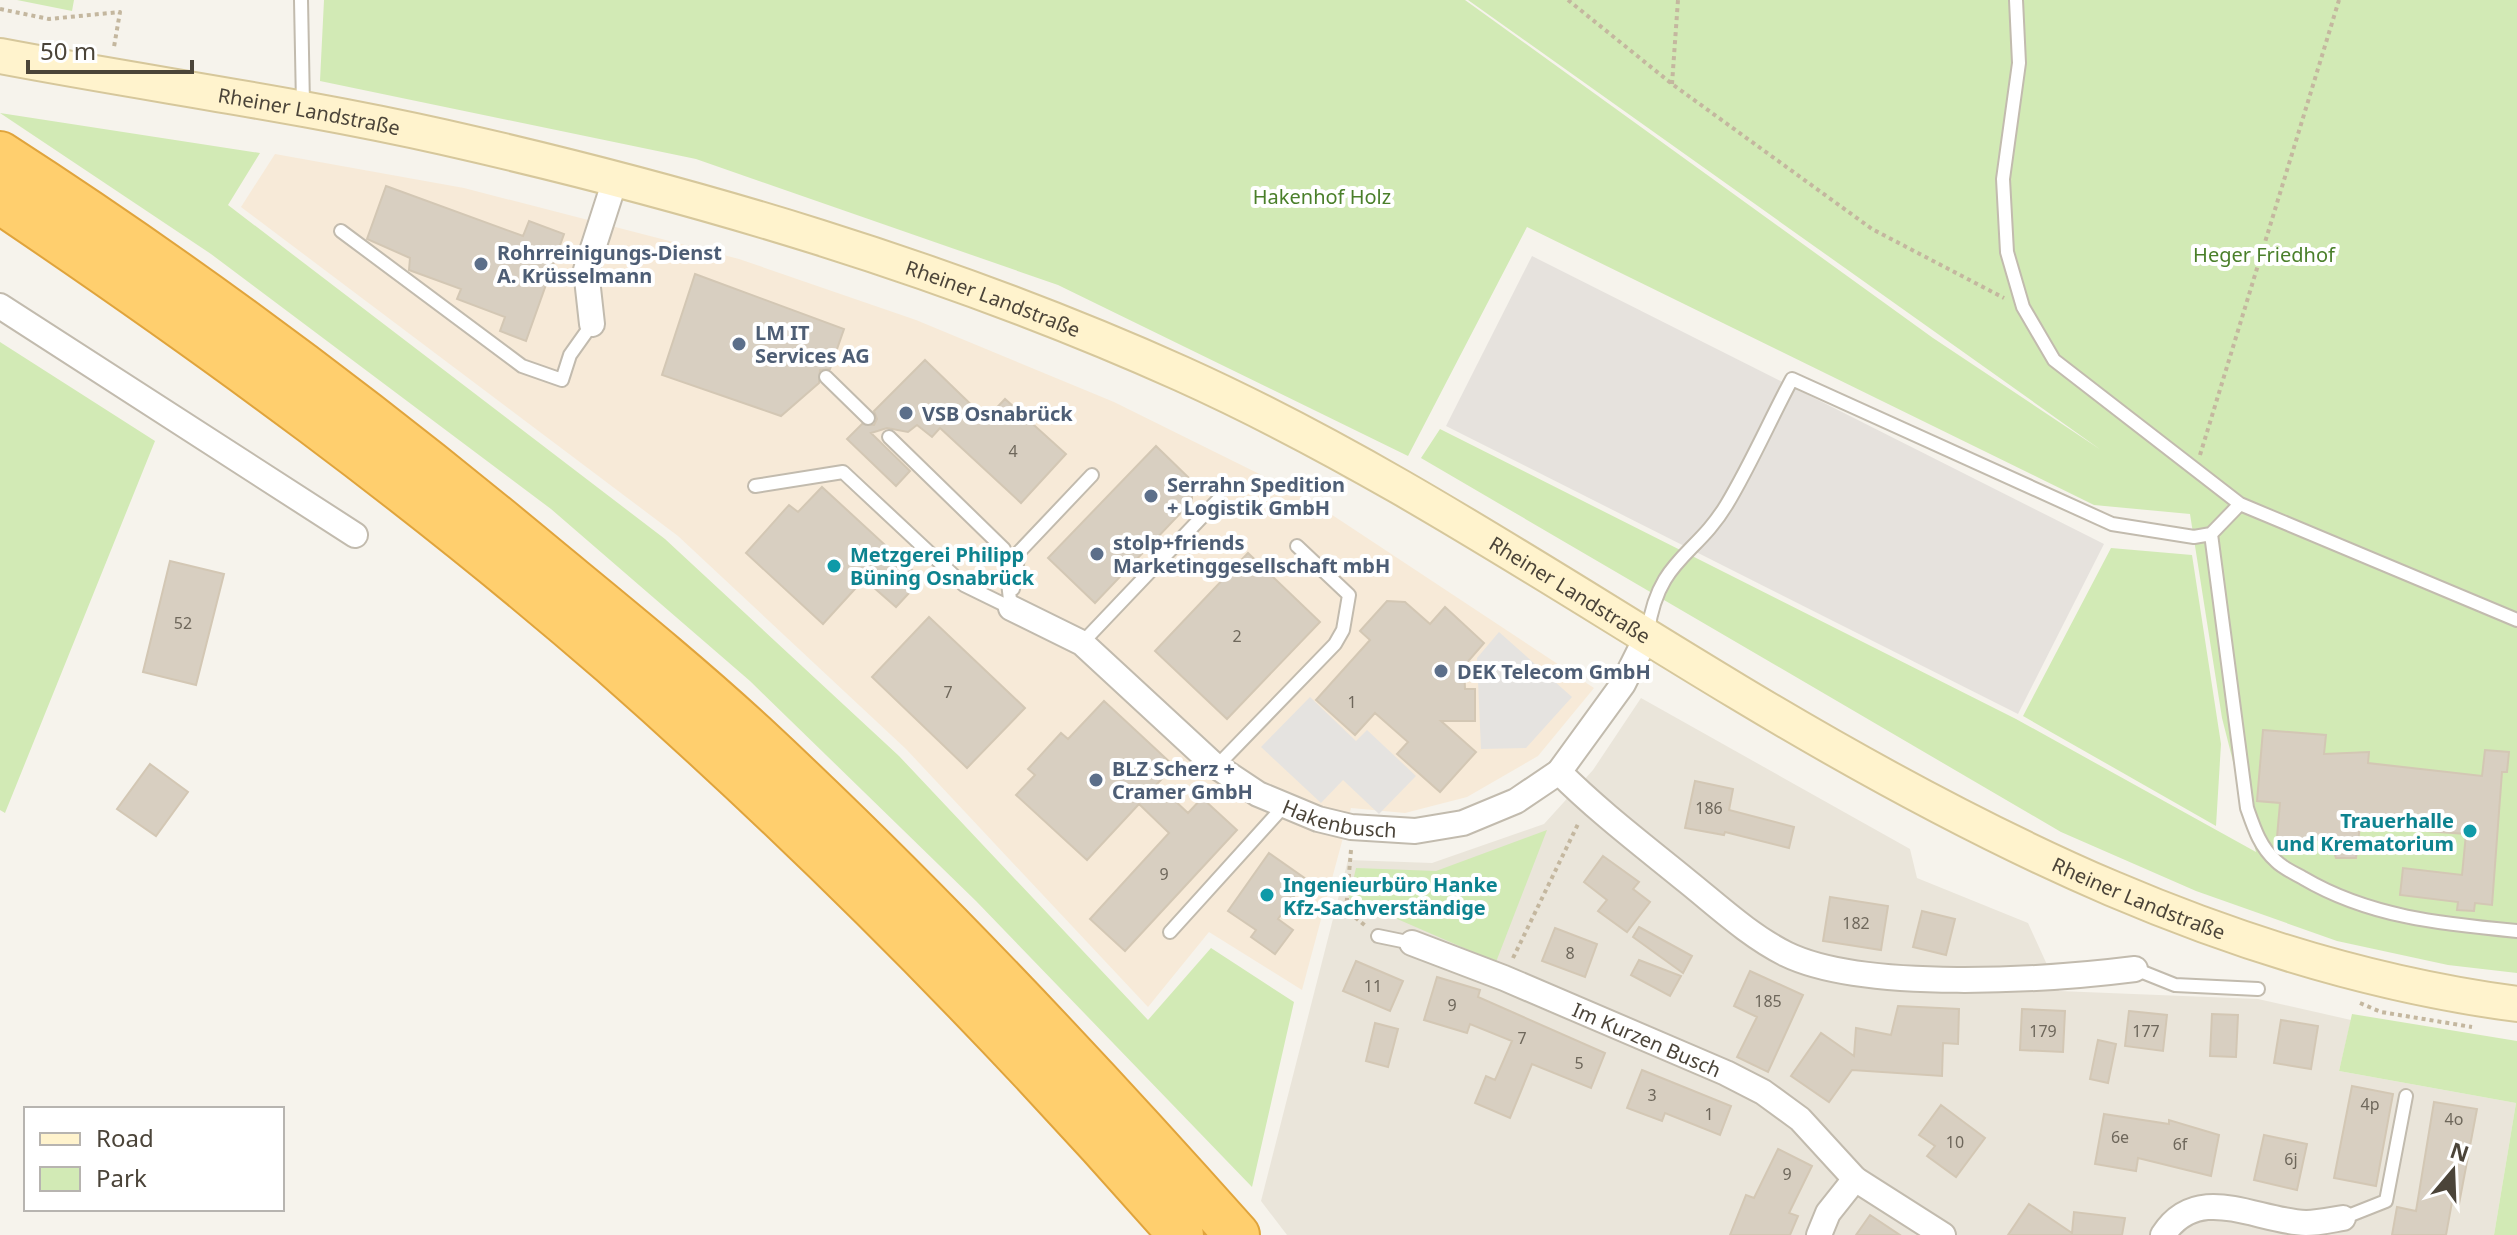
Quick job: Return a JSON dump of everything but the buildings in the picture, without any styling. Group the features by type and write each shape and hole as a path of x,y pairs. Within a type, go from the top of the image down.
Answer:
{"highway":[{"path":"0,154 152,254 341,390 658,651 753,734 923,899 1107,1089 1237,1235"},
{"path":"0,201 193,333 327,432 610,662 733,772 909,942 1046,1085 1181,1235"}],"street":[{"name":"Rheiner Landstraße","path":"0,56 441,137 615,180 950,279 1183,374 1314,439 1471,528 1843,753 1995,835 2106,887 2247,942 2338,969 2440,994 2517,1004"},
{"path":"592,324 586,270 615,180"},
{"path":"0,306 355,535"},
{"name":"Hakenbusch","path":"1011,608 1082,643 1217,766 1258,794 1284,806 1351,827 1415,831 1463,823 1516,801 1559,772 1623,684 1648,634"},
{"path":"1559,772 1590,802 1746,928 1787,954 1833,970 1922,977 2073,977 2135,969"},
{"name":"Im Kurzen Busch","path":"1412,943 1504,978 1726,1073 1763,1092 1800,1119 1855,1179 1943,1235"},
{"path":"1819,1235 1828,1213 1855,1179"},
{"path":"2163,1235 2172,1221 2192,1207 2217,1207 2306,1223 2343,1218"}],"lane":[{"path":"301,0 302,110"},
{"path":"2016,0 2019,63 2003,179 2007,252 2023,307 2054,360 2240,504 2517,620"},
{"path":"341,231 522,366 535,371 562,380 570,355 592,324"},
{"path":"826,377 868,418"},
{"path":"1648,634 1651,612 1664,576 1725,507 1792,379 2112,524 2194,537 2211,534 2240,504"},
{"path":"889,437 1004,549 1011,608"},
{"path":"755,486 843,472 964,585 1011,608"},
{"path":"1011,608 1019,552 1092,475"},
{"path":"1082,643 1218,500"},
{"path":"2211,534 2247,808 2257,839 2277,862 2327,892 2380,912 2445,925 2517,931"},
{"path":"1217,766 1335,644 1343,630 1349,595 1297,546"},
{"path":"1170,932 1284,806"},
{"path":"1378,936 1412,943"},
{"path":"2135,969 2175,985 2258,989"},
{"path":"2343,1218 2386,1201 2406,1096"}],"path":[{"path":"1568,0 1672,84 1872,229 1940,267 2023,307"},
{"path":"1672,84 1678,0"},
{"path":"2195,469 2339,0"},
{"path":"0,9 49,19 120,12 113,50"},
{"path":"1504,978 1554,868 1590,802"},
{"path":"1351,827 1346,910 1378,936"}],"shaded area":[{"path":"275,154 464,188 739,259 916,320 1114,402 1302,495 1594,688 1538,756 1467,797 1405,813 1351,808 1302,990 1209,932 1148,1007 906,749 678,536 241,207"},
{"path":"1532,256 2104,544 2018,714 1446,426"},
{"path":"1499,632 1572,697 1526,748 1481,749 1477,658"},
{"path":"1310,697 1356,741 1367,730 1416,776 1379,814 1343,780 1321,803 1261,747"},
{"path":"1641,698 1910,849 1917,878 2028,923 2059,991 2258,999 2351,1020 2339,1071 2516,1103 2494,1235 1287,1235 1261,1201 1348,860 1432,863 1544,824 1593,770"}],"green space":[{"path":"17,0 74,0 72,11"},
{"path":"324,0 1465,0 1933,338 2101,450 1468,0 2517,0 2517,973 2448,965 2337,941 2196,891 2061,832 1421,458 1440,429 2016,719 2256,852 2222,718 2190,514 2094,505 1527,227 1408,456 1058,285 696,159 320,81"},
{"path":"0,113 260,153 228,205 665,539 899,756 1148,1020 1211,948 1294,1002 1252,1187 976,901 750,681 551,509 211,254"},
{"path":"0,342 155,441 5,813 0,810"},
{"path":"2111,548 2192,555 2221,744 2216,826 2023,716"},
{"path":"1547,830 1496,962 1349,898 1356,868 1436,871"},
{"path":"2352,1014 2517,1041 2517,1235 2494,1235 2516,1103 2339,1071"}],"place":[{"name":"Rohrreinigungs-Dienst A. Krüsselmann","path":"481,264"},
{"name":"LM IT Services AG","path":"739,344"},
{"name":"VSB Osnabrück","path":"906,413"},
{"name":"Serrahn Spedition + Logistik GmbH","path":"1151,496"},
{"name":"stolp+friends Marketinggesellschaft mbH","path":"1097,554"},
{"name":"Metzgerei Philipp Büning Osnabrück","path":"834,566"},
{"name":"DEK Telecom GmbH","path":"1441,671"},
{"name":"BLZ Scherz + Cramer GmbH","path":"1096,780"},
{"name":"Trauerhalle und Krematorium","path":"2470,831"},
{"name":"Ingenieurbüro Hanke Kfz-Sachverständige","path":"1267,895"}],"park label":[{"name":"Hakenhof Holz","path":"1322,196"},
{"name":"Heger Friedhof","path":"2264,254"}]}
